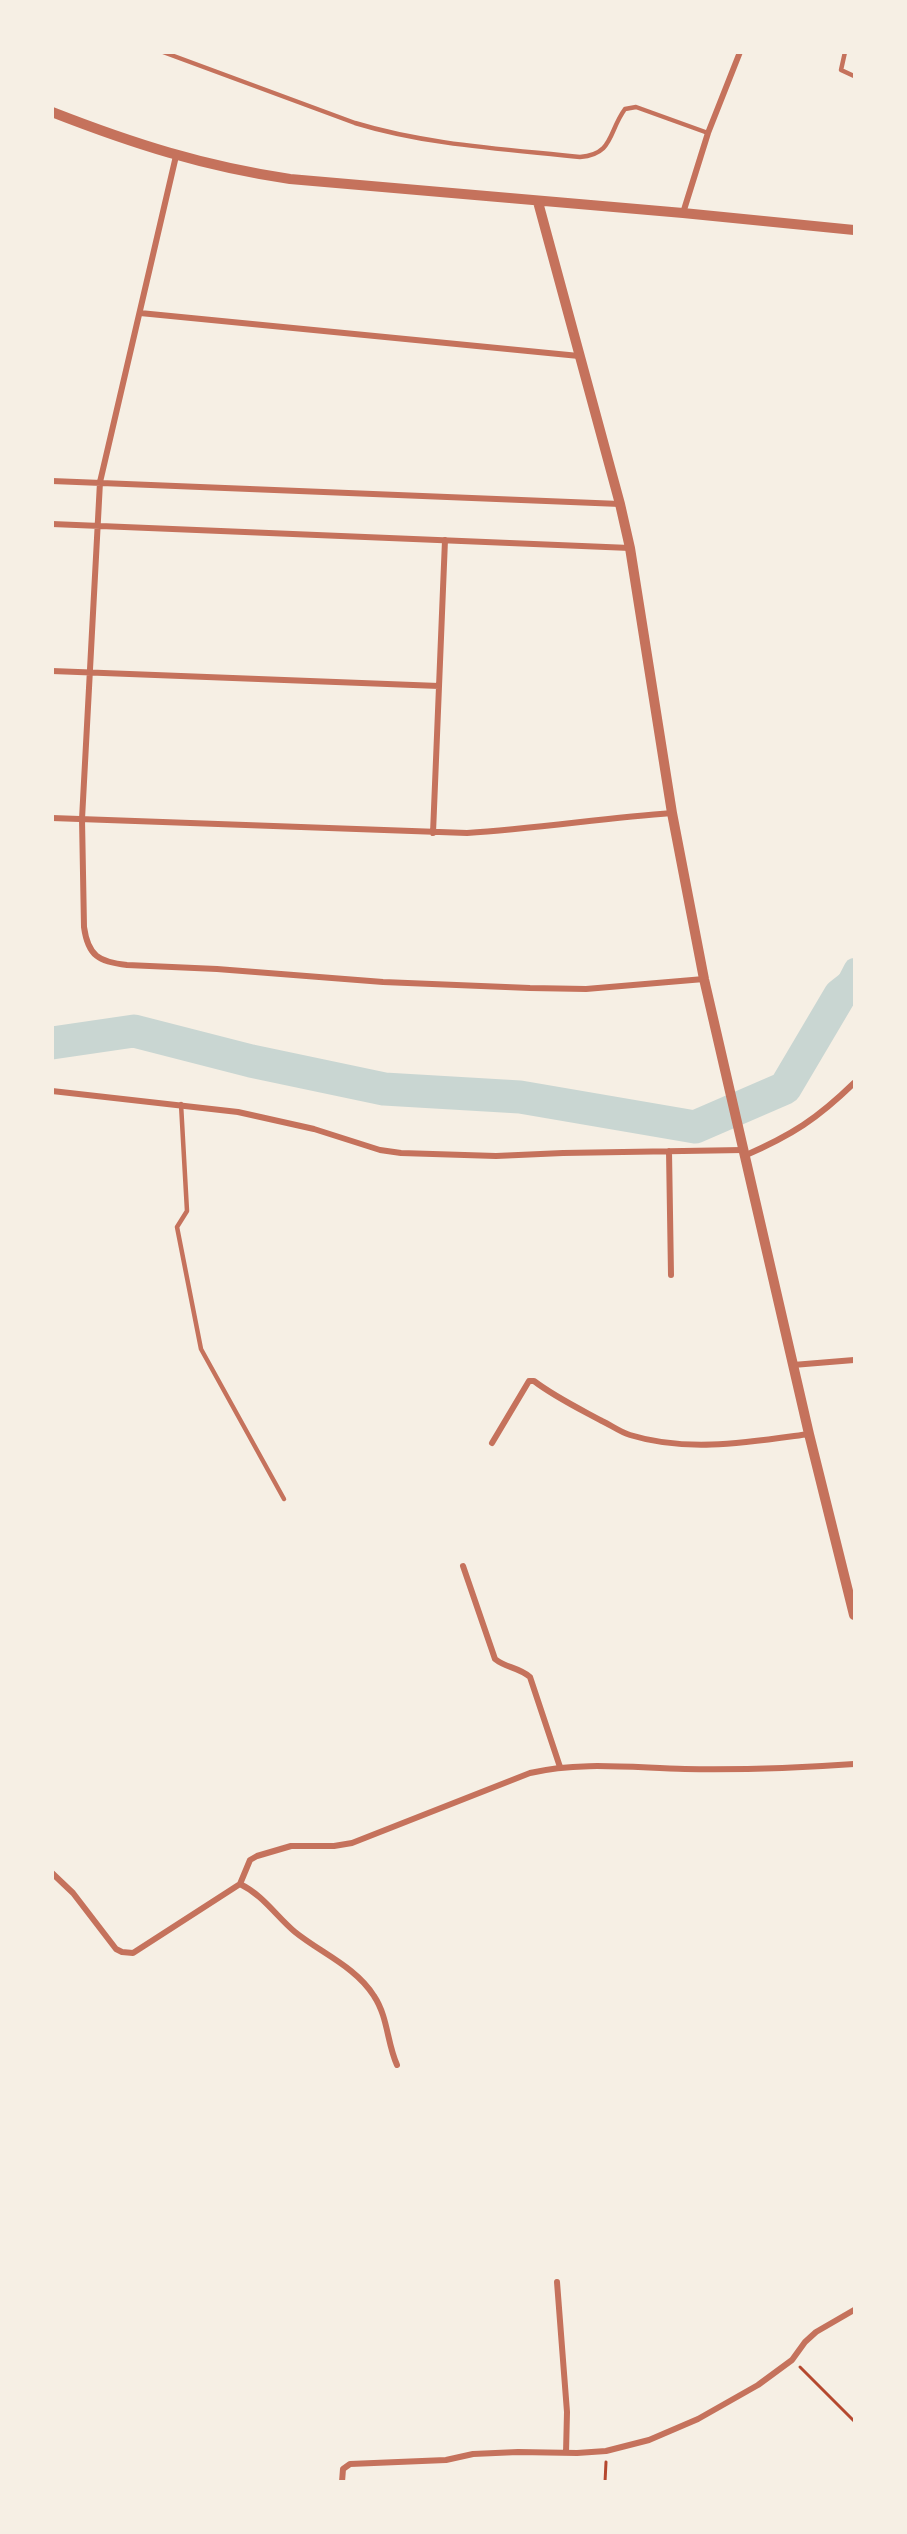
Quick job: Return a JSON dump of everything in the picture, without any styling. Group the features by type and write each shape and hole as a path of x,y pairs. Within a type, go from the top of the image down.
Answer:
{"street":[{"path":"683,213 708,133 740,52"},
{"path":"52,112 176,156 236,171 290,179 855,230"},
{"path":"176,156 100,482 92,672 82,819 86,941 100,960 113,963 383,982 586,989 704,979"},
{"path":"538,202 630,548 672,813 704,979 809,1434 855,1615"},
{"path":"140,313 579,356"},
{"path":"52,481 620,504"},
{"path":"52,524 630,548"},
{"path":"433,833 445,540"},
{"path":"52,671 438,686"},
{"path":"52,818 433,833 515,830 604,818 672,813"},
{"path":"52,1090 205,1106 274,1119 380,1150 401,1153 495,1156 743,1150 771,1144 815,1119 855,1083"},
{"path":"669,1151 671,1275"},
{"path":"793,1365 855,1360"},
{"path":"492,1443 529,1381 534,1381 567,1402 629,1435 662,1442 737,1443 809,1434"},
{"path":"463,1566 495,1659 502,1665 520,1669 530,1677 560,1767"},
{"path":"52,1873 73,1893 116,1949 127,1953 137,1951 240,1884 250,1860 257,1856 291,1846 334,1846 352,1843 530,1773 560,1767 755,1769 855,1764"},
{"path":"240,1884 253,1890 295,1932 347,1969 374,1995 387,2026 390,2050 397,2065"},
{"path":"557,2282 567,2412 566,2453"},
{"path":"342,2481 343,2469 350,2464 435,2460 472,2454 606,2451 649,2440 698,2419 758,2385 792,2360 805,2342 816,2332 855,2310"}],"lane":[{"path":"163,52 355,123 387,133 438,141 580,157 590,156 603,150 608,144 625,109 636,107 708,133"},
{"path":"845,52 841,70 855,76"},
{"path":"181,1104 187,1211 177,1227 201,1349 284,1499"}],"path":[{"path":"792,2360 819,2383 855,2421"},
{"path":"605,2481 606,2451"}],"waterway":[{"path":"840,995 854,968"},
{"path":"52,1043 134,1031 251,1061 384,1089 520,1097 695,1127 785,1088 840,995 854,984"}]}
